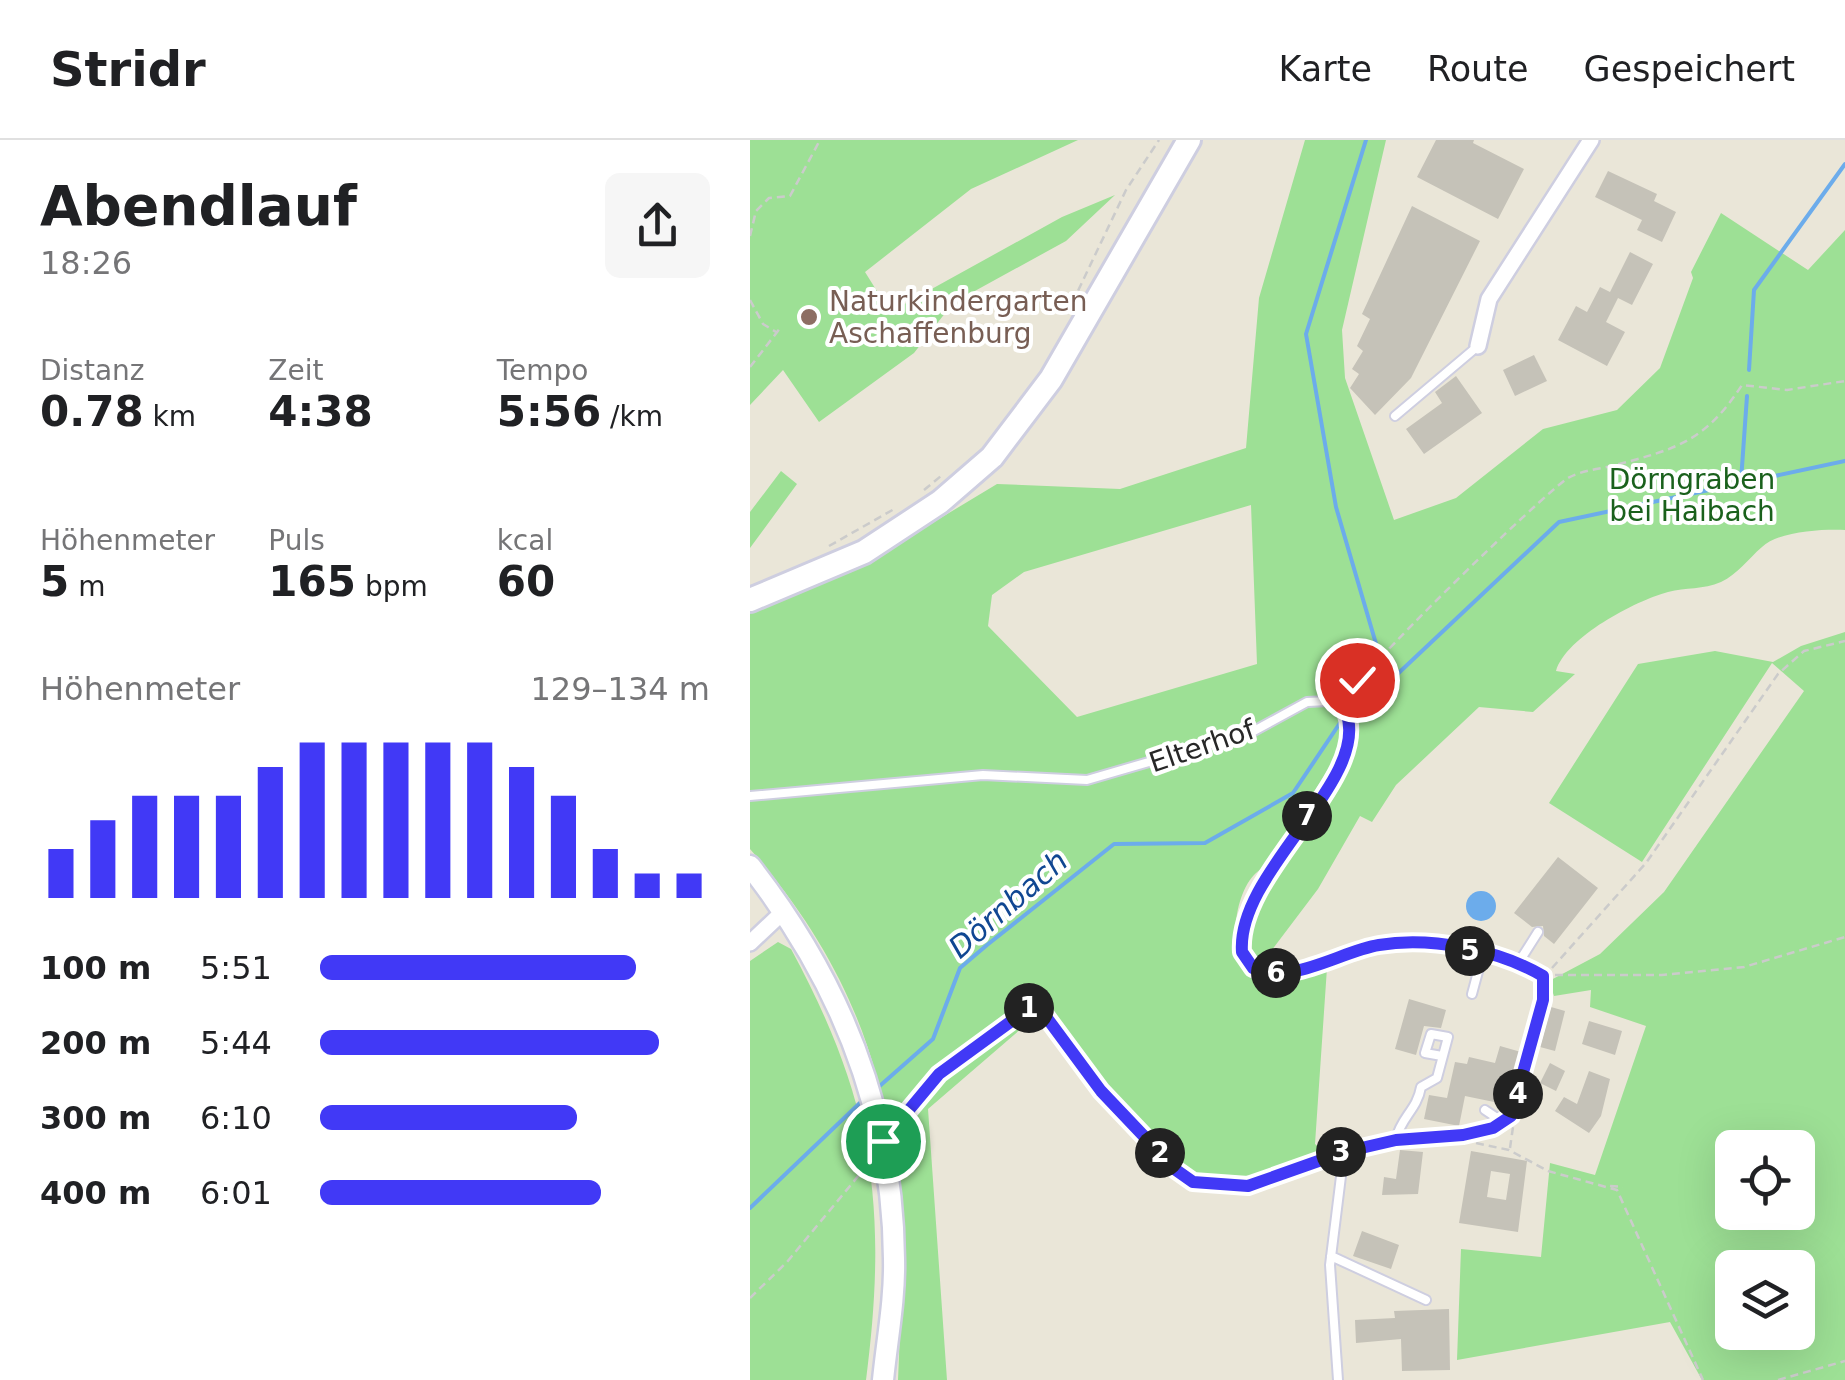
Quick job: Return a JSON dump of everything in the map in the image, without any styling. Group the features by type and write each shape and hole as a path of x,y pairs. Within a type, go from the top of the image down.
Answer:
{"main road":[{"path":"750,600 864,552 940,502 992,457 1051,379 1189,140"}],"street":[{"path":"1478,346 1490,299 1590,140"},
{"path":"750,866 784,911 821,972 861,1058 879,1118 895,1262 883,1380"},
{"path":"750,943 784,911"}],"lane":[{"path":"1395,416 1478,346"},
{"name":"Elterhof","path":"750,796 983,775 1086,780 1252,732 1307,702 1336,702 1346,712"},
{"path":"1346,712 1352,729 1344,758 1260,885 1240,938 1246,960 1264,973 1274,974 1398,942 1483,953 1519,962 1543,976 1543,1000 1507,1119"},
{"path":"1519,962 1538,932"},
{"path":"1472,994 1483,953"},
{"path":"1396,1140 1400,1121 1418,1105 1421,1087 1437,1078 1442,1056"},
{"path":"1485,1110 1507,1119"},
{"path":"1338,1380 1331,1256 1344,1152 1396,1140 1463,1135 1507,1119"},
{"path":"1331,1256 1426,1300"}],"path":[{"path":"750,236 756,211 769,198 790,196 820,140"},
{"path":"1066,314 1126,190 1159,140"},
{"path":"750,208 756,211"},
{"path":"750,300 763,324 776,332"},
{"path":"750,366 781,327"},
{"path":"1346,712 1357,680 1392,650 1448,588 1570,476 1682,445 1719,420 1742,384 1787,390 1845,382"},
{"path":"913,498 952,466"},
{"path":"819,552 897,508"},
{"path":"1543,976 1566,957 1646,863 1778,674 1804,651 1845,641"},
{"path":"1543,976 1662,975 1744,967 1845,937"},
{"path":"750,1298 821,1223 939,1074 1032,1006 1044,1014 1101,1091 1176,1170 1193,1182 1248,1186 1344,1152"},
{"path":"1507,1119 1514,1136 1510,1150"},
{"path":"1463,1135 1483,1147 1510,1150 1548,1171 1617,1190 1702,1380"},
{"path":"1604,1186 1623,1186"},
{"path":"1778,1380 1845,1362"}],"green space":[{"path":"750,140 1078,140 971,189 865,272 890,312 1062,217 1115,195 1066,241 953,303 914,353 819,422 783,370 750,405"},
{"name":"Dörngraben bei Haibach","path":"1305,140 1386,140 1342,330 1345,378 1394,520 1456,498 1543,429 1617,410 1660,368 1693,278 1691,272 1721,213 1808,270 1845,230 1845,530 1779,537 1721,582 1668,592 1603,622 1562,658 1556,671 1575,674 1533,712 1479,707 1396,785 1372,822 1360,816 1318,889 1262,963 1247,948 1250,933 1266,895 1297,848 1256,873 1247,884 1236,936 1245,968 1257,978 1273,982 1327,968 1315,1144 1334,1159 1249,1190 1212,1191 1184,1183 1112,1115 1037,1015 928,1109 947,1380 898,1380 899,1231 894,1163 882,1098 863,1034 836,972 798,911 750,849 750,613 851,572 997,484 1120,489 1246,448 1259,298","holes":["1251,505 1257,664 1077,717 988,626 992,595 1024,572"]},
{"path":"781,471 797,484 750,548 750,512"},
{"path":"1845,632 1845,1380 1702,1380 1670,1322 1457,1360 1461,1249 1541,1257 1550,1163 1595,1175 1646,1026 1590,1007 1591,990 1554,996 1549,981 1600,954 1664,892 1804,691 1772,663 1642,862 1549,803 1638,664 1715,651 1773,662 1801,646"},
{"path":"778,942 791,949 819,1004 841,1057 868,1157 875,1262 866,1380 750,1380 750,961"}],"water":[{"path":"1481,891 1492,895 1496,906 1492,917 1481,921 1470,917 1466,906 1470,895"}],"building":[{"path":"1436,140 1474,140 1473,143 1524,169 1498,219 1417,177"},
{"path":"1608,171 1657,194 1654,201 1676,212 1662,242 1637,230 1642,220 1595,197"},
{"path":"1412,206 1480,241 1411,378 1375,415 1350,388 1359,374 1352,369 1363,351 1357,346 1370,319 1362,314"},
{"path":"1630,252 1653,264 1632,305 1618,298 1606,322 1625,332 1607,366 1558,340 1576,306 1587,312 1600,287 1610,292"},
{"path":"1534,355 1547,381 1515,396 1503,370"},
{"path":"1456,376 1482,413 1424,454 1406,429 1442,403 1435,392"},
{"path":"1558,857 1598,888 1554,944 1544,936 1543,926 1532,927 1514,913"},
{"path":"1409,999 1446,1010 1441,1028 1424,1026 1416,1055 1395,1049"},
{"path":"1551,1007 1565,1011 1555,1051 1540,1047"},
{"path":"1589,1021 1622,1031 1615,1055 1582,1044"},
{"path":"1500,1046 1521,1052 1505,1109 1499,1103 1465,1096 1459,1126 1424,1119 1429,1095 1447,1098 1455,1062 1467,1064 1469,1057 1495,1063"},
{"path":"1550,1063 1565,1071 1556,1091 1540,1083"},
{"path":"1589,1071 1610,1079 1601,1116 1589,1133 1555,1111 1564,1097 1577,1104"},
{"path":"1400,1150 1423,1152 1418,1194 1382,1195 1384,1177 1396,1179"},
{"path":"1471,1151 1527,1161 1518,1232 1459,1223","holes":["1491,1171 1510,1174 1506,1200 1487,1197"]},
{"path":"1362,1231 1399,1245 1391,1269 1353,1256"},
{"path":"1449,1309 1450,1370 1402,1371 1401,1339 1356,1343 1355,1320 1395,1318 1394,1311"}],"waterway":[{"path":"1366,140 1306,334 1336,507 1379,654"},
{"path":"1749,370 1754,290 1845,164"},
{"path":"1741,481 1747,396"},
{"name":"Dörnbach","path":"1350,711 1388,683 1559,522 1845,461"},
{"path":"1382,662 1388,682"},
{"name":"Dörnbach","path":"874,1091 933,1039 960,968 987,945 1114,844 1205,843 1293,793 1344,717"},
{"name":"Dörnbach","path":"750,1208 863,1100"}],"place":[{"name":"Naturkindergarten Aschaffenburg","path":"809,317"}],"route":[{"path":"883,1141 908,1106 939,1074 1032,1006 1044,1014 1101,1091 1176,1170 1193,1182 1228,1188 1248,1186 1344,1152 1396,1140 1463,1135 1493,1128 1511,1116 1543,1000 1543,976 1519,962 1427,944 1382,944 1274,974 1253,968 1242,952 1240,938 1260,885 1290,846 1348,749 1352,729 1346,712 1350,690 1357,680"}]}
